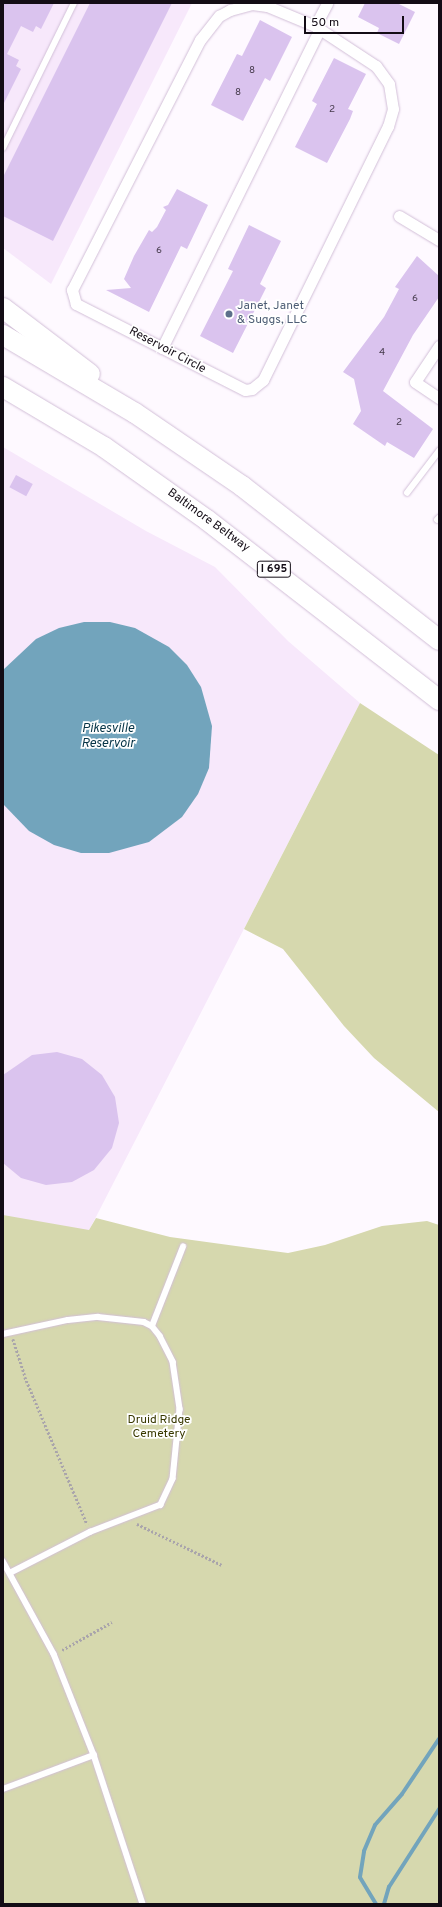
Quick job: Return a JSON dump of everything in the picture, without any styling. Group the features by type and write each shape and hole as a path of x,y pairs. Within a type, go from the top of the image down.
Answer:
{"highway":[{"path":"3,308 68,354 135,413"},
{"path":"3,335 135,413 242,486 439,640"},
{"name":"Baltimore Beltway","path":"3,387 104,447 286,578 439,700"},
{"path":"3,402 104,447"}],"street":[{"path":"162,348 317,28 327,3"},
{"name":"Reservoir Circle","path":"252,4 267,6 317,28 385,75 393,109 388,126 263,380 252,389 237,388 162,348 76,304 72,290 210,24 230,10 252,4"},
{"path":"399,216 439,240"},
{"path":"439,346 415,382 439,398"}],"lane":[{"path":"3,148 74,3"},
{"path":"407,493 439,452"},
{"path":"152,1326 184,1247"},
{"path":"3,1334 98,1317 132,1319 152,1326 167,1346 176,1376 180,1409 173,1479 161,1505 91,1532 11,1573"},
{"path":"3,1561 11,1573 54,1654 94,1755 143,1904"},
{"path":"3,1789 94,1755"}],"path":[{"path":"11,1332 25,1377 91,1532"},
{"path":"126,1519 222,1565"},
{"path":"54,1654 112,1622"}],"shaded area":[{"path":"3,3 192,3 51,284 3,248"},
{"path":"3,447 146,531 215,567 288,641 360,703 79,1250 3,1235"}],"green space":[{"path":"360,703 439,755 439,1112 374,1058 344,1026 283,949 244,929"},
{"name":"Druid Ridge Cemetery","path":"3,1215 89,1230 96,1218 170,1237 288,1253 325,1245 382,1226 427,1221 439,1225 439,1904 3,1904"}],"water":[{"name":"Pikesville Reservoir","path":"84,622 110,622 135,628 169,647 187,665 201,687 212,726 209,768 198,794 182,817 149,842 109,853 81,853 54,845 29,831 3,804 3,670 36,639 59,628"}],"building":[{"path":"3,3 54,3 41,29 36,26 33,32 21,26 7,54 19,60 16,66 21,69 3,105"},
{"path":"90,3 172,3 53,241 3,216 3,177"},
{"path":"365,3 397,3 415,12 399,44 377,33 379,28 358,17"},
{"path":"260,20 292,37 270,81 265,78 243,121 211,105 237,54 242,56"},
{"path":"334,58 366,74 348,109 353,111 350,119 327,163 295,147 317,104 312,101"},
{"path":"177,189 208,205 187,249 181,246 149,312 106,290 131,288 124,279 134,256 149,230 152,232 157,227 166,210 163,207 168,205"},
{"path":"249,225 281,241 260,284 266,288 233,353 200,336 233,271 228,269"},
{"path":"417,256 439,276 439,297 413,335 383,391 433,429 414,458 387,442 385,446 353,424 361,411 354,379 343,372 384,317 399,289 395,287"},
{"path":"16,475 33,484 26,496 9,487"},
{"path":"57,1052 82,1059 102,1075 115,1097 119,1123 112,1148 94,1170 72,1182 46,1185 21,1178 3,1163 3,1075 32,1055"}],"waterway":[{"path":"376,1904 360,1877 364,1851 375,1825 402,1794 439,1739"},
{"path":"384,1904 389,1887 439,1809"}],"place":[{"name":"Janet, Janet & Suggs, LLC","path":"229,314"}]}
